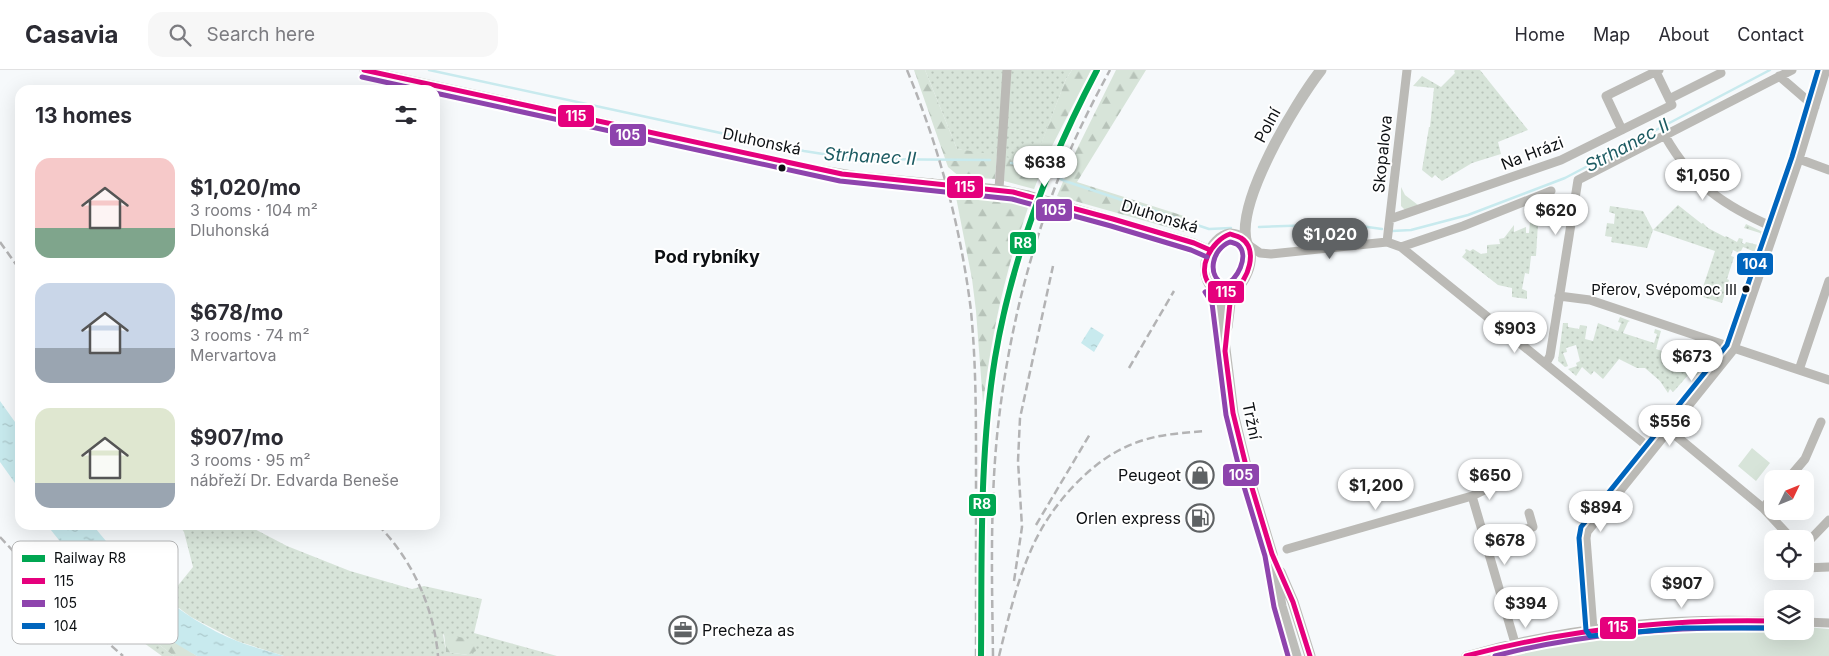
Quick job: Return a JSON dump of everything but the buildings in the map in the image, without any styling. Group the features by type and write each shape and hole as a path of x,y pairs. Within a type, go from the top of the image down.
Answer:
{"main road":[{"name":"Polní","path":"1247,244 1246,218 1264,168 1290,116 1321,70"},
{"name":"Polní","path":"1225,234 1235,225 1251,200"},
{"path":"1212,288 1226,293 1239,287 1246,277 1249,266 1250,257 1247,244 1240,236 1225,234"},
{"name":"Dluhonská","path":"1212,288 1208,282 1206,269 1210,250 1225,234"},
{"name":"Tržní","path":"1225,351 1230,303 1239,287"},
{"name":"Tržní","path":"1212,288 1219,301 1233,413 1249,478 1272,554 1293,602 1310,656"},
{"name":"Tržní","path":"1272,554 1281,606 1296,656"}],"street":[{"name":"Dluhonská","path":"364,70 432,85"},
{"path":"999,189 1007,70"},
{"name":"Skopalova","path":"1387,242 1407,70"},
{"path":"1546,363 1550,356 1578,180 1792,70"},
{"path":"1593,629 1587,532 1734,349 1798,160 1826,70"},
{"path":"1622,130 1606,96 1658,71 1669,98"},
{"name":"Na Hrázi","path":"1390,219 1561,160 1672,105 1669,98 1721,73"},
{"path":"1779,76 1815,107"},
{"name":"Dluhonská","path":"440,87 816,170 858,176 999,189 1028,195 1194,243 1210,250"},
{"path":"1665,136 1678,158 1701,185 1735,210 1775,228"},
{"path":"1798,160 1829,170"},
{"path":"1401,247 1463,226 1551,191"},
{"path":"1249,266 1260,258 1271,254 1387,242 1401,247 1652,450"},
{"path":"1247,244 1260,252 1271,254"},
{"path":"1799,370 1829,281"},
{"path":"1559,296 1590,300 1829,380"},
{"path":"1796,470 1805,459 1821,422"},
{"path":"1669,430 1763,508 1784,530"},
{"path":"1287,549 1472,496 1497,484"},
{"path":"1472,496 1515,643"},
{"path":"1485,542 1533,527 1529,513"},
{"path":"1814,536 1829,520"},
{"path":"1814,566 1829,567"},
{"path":"1466,656 1515,643 1593,629 1683,620 1764,621"},
{"path":"1814,622 1829,623"}],"green space":[{"path":"914,70 925,70 957,149 997,155 995,179 960,177 948,167"},
{"path":"925,70 1072,70 1066,79 1034,163 957,149"},
{"path":"1072,70 1091,70 1050,150 1034,189 1004,181 1005,157 1034,162 1066,79"},
{"path":"1116,70 1146,70 1077,182 1184,216 1188,233 1057,196 1076,151"},
{"path":"1455,70 1480,70 1528,130 1498,142 1501,154 1472,163 1442,181 1435,175 1432,178 1422,170 1430,127 1434,88 1413,86 1422,76 1441,87 1455,73"},
{"path":"1401,187 1405,195 1418,205 1405,210 1401,206"},
{"path":"961,190 995,193 1030,201 1010,262 1000,304 990,353 983,403 972,279 955,192"},
{"path":"1678,205 1708,228 1737,242 1739,238 1743,239 1742,243 1758,245 1760,233 1744,228 1746,224 1765,234 1755,264 1752,263 1755,252 1743,247 1740,253 1743,254 1741,259 1735,258 1737,252 1733,250 1731,256 1734,257 1722,303 1700,296 1715,251 1653,230"},
{"path":"1610,206 1643,211 1653,230 1647,248 1611,242 1612,237 1605,236 1607,223 1614,224 1615,214 1609,212"},
{"path":"1530,222 1538,223 1536,256 1531,256 1529,274 1525,273 1522,289 1527,291 1527,299 1512,297 1512,288 1498,285 1462,257 1466,249 1470,251 1473,249 1481,254 1487,253 1487,245 1500,244 1499,239 1504,238 1514,225 1514,232 1526,227 1526,233 1529,233"},
{"path":"1620,317 1630,321 1623,333 1654,343 1657,334 1654,333 1655,329 1661,331 1656,349 1671,354 1673,349 1686,354 1688,340 1720,351 1721,355 1699,381 1694,373 1695,371 1690,367 1688,370 1689,374 1673,392 1670,389 1668,393 1660,381 1645,368 1637,368 1619,359 1603,379 1594,371 1591,375 1582,367 1576,376 1568,369 1577,366 1576,363 1580,361 1576,345 1566,348 1567,352 1563,353 1568,366 1565,367 1558,361 1563,323 1568,323 1568,327 1579,329 1580,325 1587,326 1585,339 1593,341 1598,323 1618,331 1621,323 1618,322"},
{"path":"1752,448 1770,463 1756,481 1738,466"},
{"path":"183,530 257,530 287,546 350,571 412,589 424,586 482,599 474,633 557,656 284,656 237,641 191,617 178,607 178,585 193,567","holes":["443,634 468,655 446,652"]},
{"path":"1686,625 1764,626 1764,640 1814,640 1814,628 1829,629 1829,656 1484,656 1598,634"},
{"path":"444,633 475,641 476,651 468,655 446,652"},
{"path":"145,644 158,644 174,656 162,656"},
{"path":"158,644 178,644 197,656 174,656"}],"water":[{"path":"1091,327 1104,335 1094,352 1081,343"},
{"path":"0,401 15,422 15,483 0,462"},
{"path":"51,530 97,530 105,541 60,541"},
{"path":"178,608 196,620 237,641 284,656 197,656 178,644"}],"waterway":[{"name":"Strhanec II","path":"429,70 804,151 855,159 990,160"},
{"name":"Strhanec II","path":"1392,231 1411,230 1468,215 1565,178 1770,70"},
{"name":"Strhanec II","path":"1011,163 1031,165 1065,181 1209,229 1231,228"},
{"name":"Strhanec II","path":"1259,227 1346,224 1382,229"}],"railway":[{"path":"907,70 929,128 947,188 961,249 971,311 976,408 976,656"},
{"path":"993,656 993,491 1001,403 1012,336 1028,269 1049,204 1078,133 1110,70"},
{"path":"0,242 15,263"},
{"path":"1014,581 1022,527 1018,461 1020,418 1053,266"},
{"path":"1129,368 1174,291"},
{"path":"999,656 1017,589 1031,550 1049,517 1073,486 1103,460 1135,443 1161,436 1206,431"},
{"path":"1036,525 1090,434"},
{"path":"383,530 401,553 419,585 432,620 438,656"},
{"path":"0,537 12,550"},
{"path":"109,644 123,656"}],"rail line":[{"name":"R8","path":"981,656 986,432 995,358 1002,320 1011,283 1034,210 1063,139 1097,70"}],"transit line":[{"name":"115","path":"364,70 433,85"},
{"name":"104","path":"1764,628 1683,628 1590,636 1586,630 1579,538 1581,527 1727,345 1792,157 1818,70"},
{"name":"105","path":"362,77 398,85"},
{"name":"115","path":"440,87 842,174 1013,192 1113,219 1194,243 1210,250"},
{"name":"105","path":"440,94 840,181 1012,199 1111,226 1191,250 1207,257"},
{"name":"115","path":"1230,234 1240,237 1246,243 1249,250 1250,265 1244,280 1239,286 1233,291 1223,293 1212,287 1207,280 1205,264 1217,242 1230,234"},
{"name":"105","path":"1230,242 1237,245 1243,255 1237,274 1229,283 1224,285 1218,281 1213,269 1215,256 1224,245 1230,242"},
{"name":"115","path":"1239,287 1230,303 1225,351 1233,413 1249,478 1272,554 1293,602 1310,656"},
{"name":"105","path":"1205,292 1212,303 1226,415 1242,480 1265,556 1274,607 1288,656"},
{"name":"115","path":"1466,656 1542,639 1618,628 1694,622 1764,621"},
{"name":"105","path":"1495,656 1564,641 1633,632 1702,628 1764,628"}],"place":[{"name":"Přerov, Svépomoc III","path":"1746,289"},
{"name":"Peugeot","path":"1200,475"},
{"name":"Orlen express","path":"1200,518"},
{"name":"Precheza as","path":"683,630"}],"district":[{"name":"Pod rybníky","path":"707,256"}]}
